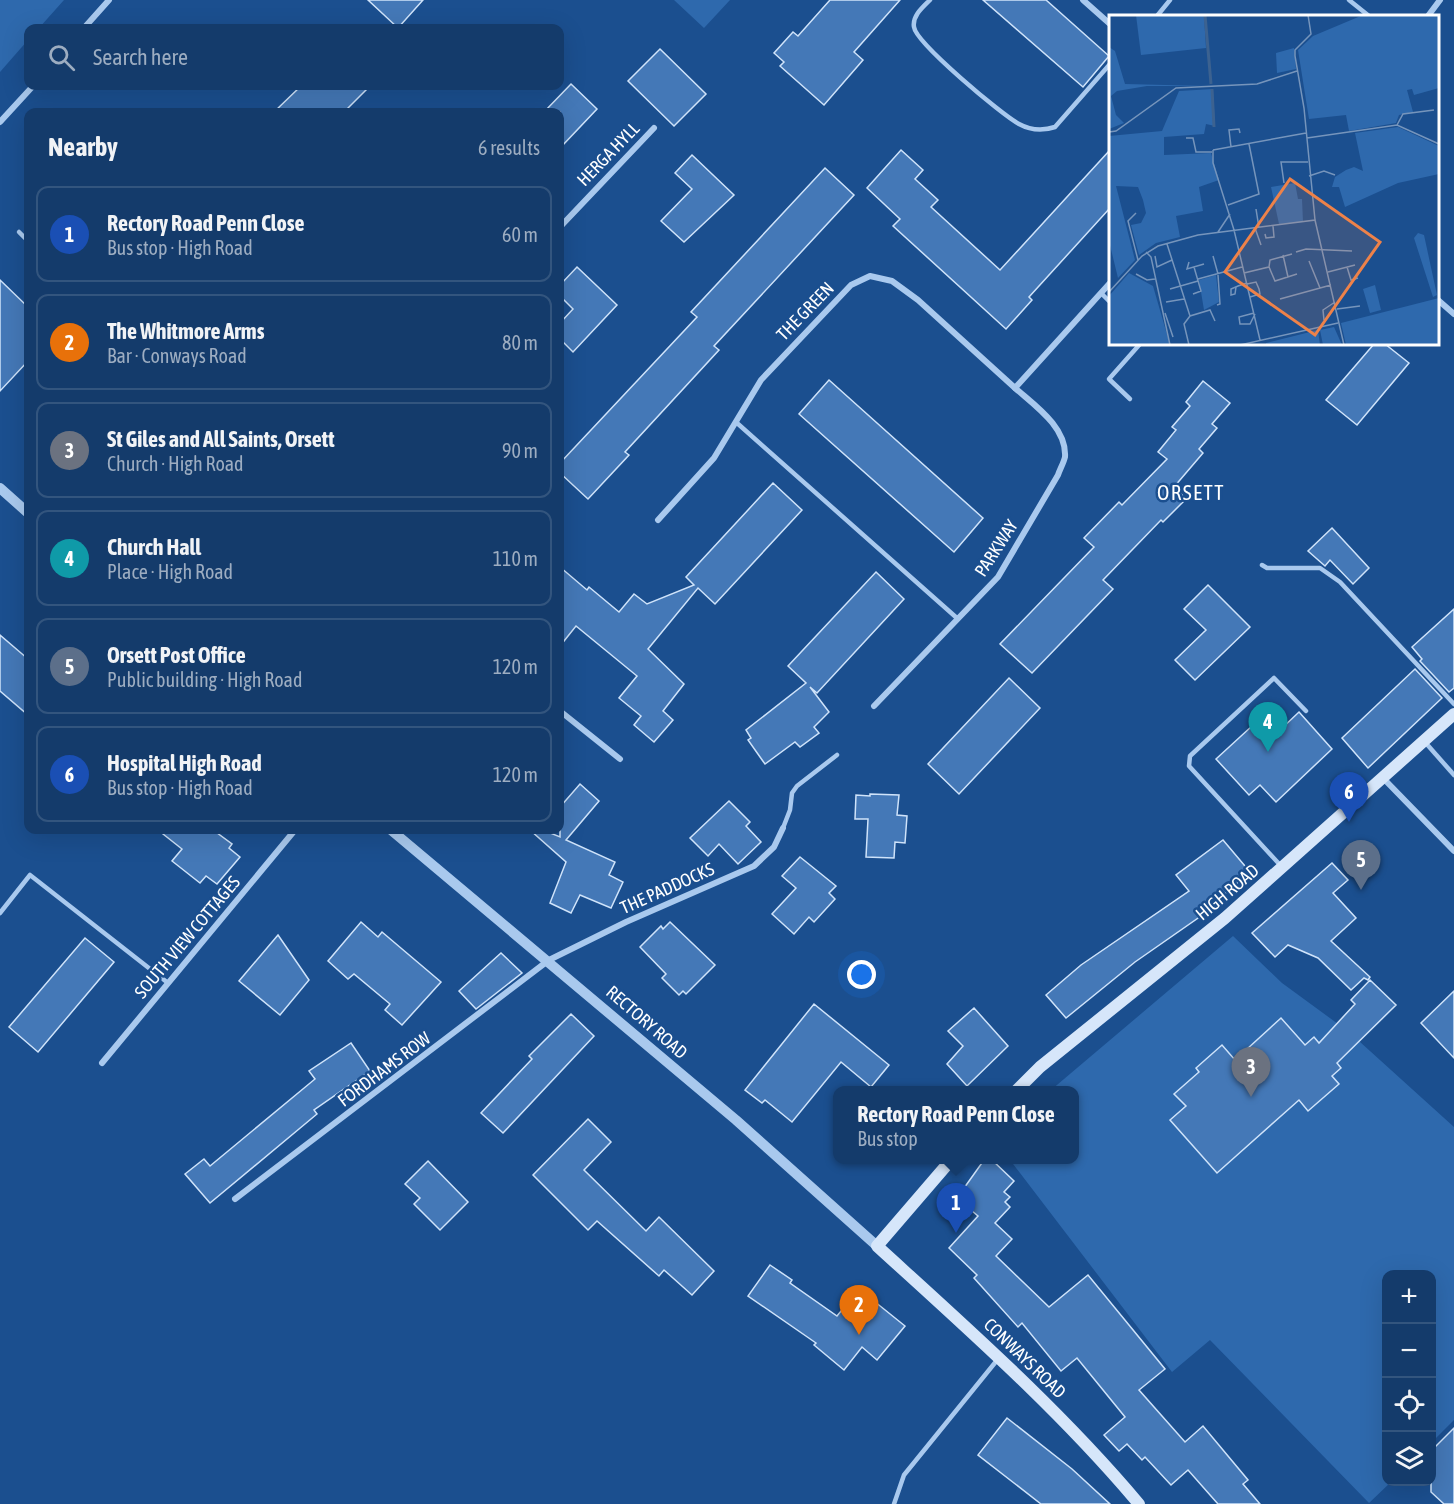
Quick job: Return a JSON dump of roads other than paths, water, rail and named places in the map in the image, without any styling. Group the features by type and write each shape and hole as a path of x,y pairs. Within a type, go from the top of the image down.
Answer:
{"main road":[{"name":"HIGH ROAD","path":"1021,1086 1040,1067 1225,918 1454,714"},
{"path":"877,1246 948,1164"},
{"name":"CONWAYS ROAD","path":"877,1246 1000,1357 1091,1446 1139,1504"}],"street":[{"path":"88,24 109,0"},
{"path":"1083,0 1109,23"},
{"path":"1429,15 1440,0"},
{"path":"0,122 29,90"},
{"name":"HERGA HYLL","path":"564,223 654,128"},
{"name":"THE GREEN","path":"658,520 714,458 761,380 851,285 870,276 892,281 918,300 1015,388"},
{"path":"1015,388 1109,284"},
{"path":"1439,302 1454,314"},
{"name":"PARKWAY","path":"874,706 998,578 1058,475 1065,457 1062,439 1051,421 1015,388"},
{"path":"0,488 24,508"},
{"path":"564,714 620,759"},
{"path":"1383,778 1454,851"},
{"name":"THE PADDOCKS","path":"549,960 626,922 754,866 774,847 783,828"},
{"name":"SOUTH VIEW COTTAGES","path":"102,1063 292,834"},
{"name":"RECTORY ROAD","path":"396,834 549,960 736,1120 877,1246"},
{"name":"FORDHAMS ROW","path":"235,1199 549,960"}],"lane":[{"path":"930,0 916,16 913,25 916,34 953,71 1020,125 1045,130 1054,127 1109,65"},
{"path":"1158,15 1170,0"},
{"path":"1349,0 1368,15"},
{"path":"19,232 24,237"},
{"path":"1101,293 1109,301"},
{"path":"1130,399 1109,379 1139,345"},
{"path":"737,423 958,619"},
{"path":"1262,565 1267,568 1320,568 1340,582 1454,704"},
{"path":"1283,868 1189,766 1190,756 1274,678 1306,711"},
{"path":"1424,741 1454,775"},
{"path":"783,828 790,810 792,793 837,755"},
{"path":"0,912 30,875 168,983"},
{"path":"894,1504 904,1475 1000,1357"}],"place":[{"name":"Church Hall","path":"1268,752"},
{"name":"Hospital High Road","path":"1349,822"},
{"name":"Orsett Post Office","path":"1361,890"},
{"name":"St Giles and All Saints, Orsett","path":"1251,1097"},
{"name":"Rectory Road Penn Close","path":"956,1233"},
{"name":"The Whitmore Arms","path":"859,1335"}],"district":[{"name":"ORSETT","path":"1191,492"}]}
